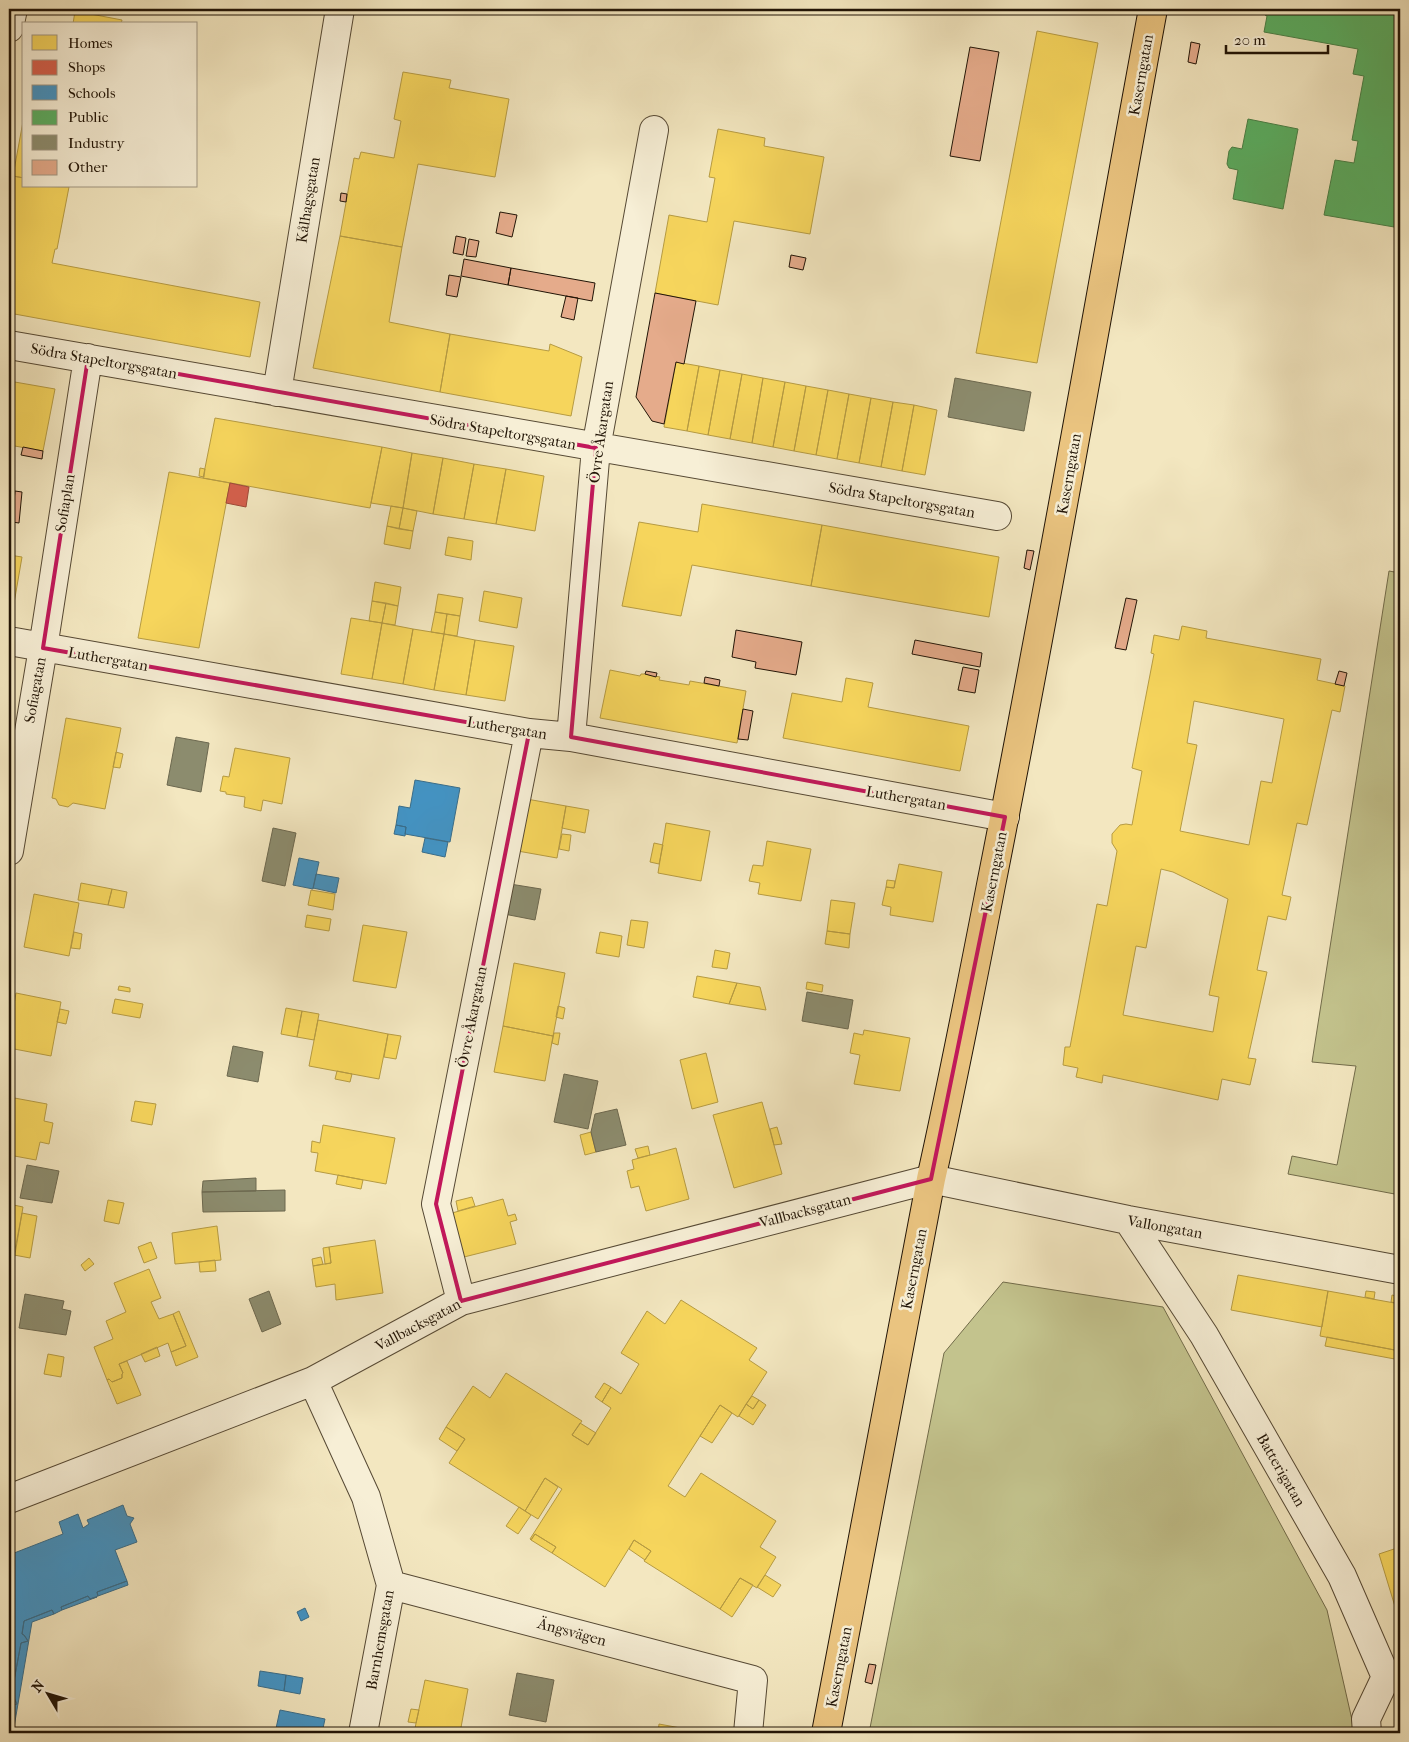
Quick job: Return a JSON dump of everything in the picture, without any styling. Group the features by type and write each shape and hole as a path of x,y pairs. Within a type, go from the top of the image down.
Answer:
{"main road":[{"name":"Kaserngatan","path":"826,1733 931,1179 947,1110 1005,817 1153,9"}],"street":[{"path":"9,28 13,9"},
{"name":"Kålhagsgatan","path":"277,392 340,9"},
{"name":"Övre Åkargatan","path":"571,737 596,448 654,130"},
{"name":"Södra Stapeltorgsgatan","path":"9,345 997,516"},
{"name":"Sofiaplan","path":"43,648 88,358"},
{"name":"Luthergatan","path":"9,641 529,733 571,737 1005,817"},
{"name":"Sofiagatan","path":"9,852 43,648"},
{"name":"Övre Åkargatan","path":"461,1301 436,1204 529,733"},
{"name":"Vallbacksgatan","path":"9,1499 312,1382 461,1301 931,1179"},
{"name":"Vallongatan","path":"931,1179 1128,1220 1400,1270"},
{"name":"Batterigatan","path":"1128,1220 1204,1336 1342,1576 1386,1677 1366,1720 1367,1733"},
{"name":"Barnhemsgatan","path":"312,1382 366,1497 392,1585 363,1733"},
{"name":"Ängsvägen","path":"392,1585 753,1680 748,1733"}],"highlighted area":[{"path":"88,358 596,448 571,737 1005,817 931,1179 461,1301 436,1204 529,733 43,648"}],"green space":[{"path":"1389,571 1400,573 1400,1195 1288,1174 1292,1156 1337,1165 1356,1066 1312,1062"},
{"path":"1003,1282 1163,1307 1327,1610 1355,1733 869,1733 944,1353"}],"building: Homes":[{"path":"75,11 122,20 122,22 73,22"},
{"path":"1037,31 1098,43 1037,363 976,353"},
{"path":"403,72 451,80 449,88 509,99 495,177 418,164 402,247 340,236 354,158 359,159 361,152 394,158 401,121 394,119"},
{"path":"22,127 22,178 13,176"},
{"path":"718,129 765,138 764,146 824,157 810,234 734,221 718,305 655,293 669,215 707,222 715,178 709,177"},
{"path":"13,176 22,178 22,188 69,188 57,249 55,249 52,263 260,302 250,357 9,313 9,197"},
{"path":"340,236 402,247 389,322 450,334 440,392 313,368"},
{"path":"450,334 549,351 550,344 582,357 571,416 440,392"},
{"path":"676,362 699,366 687,431 664,427"},
{"path":"699,366 720,370 708,435 687,431"},
{"path":"720,370 742,374 730,439 708,435"},
{"path":"742,374 763,378 752,443 730,439"},
{"path":"763,378 785,382 773,447 752,443"},
{"path":"9,381 55,389 43,451 9,445"},
{"path":"785,382 806,386 794,451 773,447"},
{"path":"806,386 828,390 816,455 794,451"},
{"path":"828,390 849,394 837,459 816,455"},
{"path":"849,394 871,398 859,463 837,459"},
{"path":"871,398 893,402 881,467 859,463"},
{"path":"893,402 914,405 902,471 881,467"},
{"path":"914,405 937,410 925,475 902,471"},
{"path":"215,418 382,447 370,508 203,478"},
{"path":"382,447 412,453 403,508 371,503"},
{"path":"412,453 443,458 433,514 403,508"},
{"path":"443,458 474,464 464,519 433,514"},
{"path":"474,464 506,469 496,524 464,519"},
{"path":"200,468 205,469 204,477 199,476"},
{"path":"506,469 544,476 535,531 496,524"},
{"path":"169,472 230,483 199,648 138,638"},
{"path":"702,504 822,525 811,586 692,565 681,616 622,606 639,522 698,532"},
{"path":"391,506 403,508 399,529 387,526"},
{"path":"403,508 417,511 413,531 399,529"},
{"path":"822,525 999,557 989,617 811,586"},
{"path":"387,526 413,531 410,549 384,544"},
{"path":"448,537 473,541 471,560 445,555"},
{"path":"9,555 22,557 12,615 9,615"},
{"path":"375,582 401,587 398,606 372,601"},
{"path":"484,591 522,598 517,628 479,621"},
{"path":"438,594 463,598 460,616 435,612"},
{"path":"372,601 386,603 382,623 369,621"},
{"path":"386,603 398,606 395,625 382,623"},
{"path":"435,612 447,614 444,634 431,632"},
{"path":"447,614 460,616 457,636 444,634"},
{"path":"351,618 382,623 372,679 341,674"},
{"path":"382,623 413,629 403,684 372,679"},
{"path":"1182,626 1207,631 1206,638 1321,659 1317,680 1345,686 1340,712 1332,710 1307,825 1297,823 1282,895 1291,897 1286,920 1268,916 1257,970 1267,972 1248,1058 1256,1059 1250,1085 1222,1079 1218,1100 1103,1075 1102,1083 1076,1077 1078,1068 1063,1065 1065,1047 1070,1047 1097,904 1107,906 1117,851 1112,843 1112,834 1120,825 1132,825 1142,771 1132,768 1154,654 1151,653 1154,635 1179,640","holes":["1194,701 1284,719 1272,783 1261,781 1249,845 1180,831 1197,745 1187,743","1161,869 1173,872 1228,899 1209,995 1219,997 1213,1032 1123,1015 1136,946 1146,948"]},
{"path":"413,629 444,634 434,690 403,684"},
{"path":"444,634 475,640 466,695 434,690"},
{"path":"475,640 514,646 505,701 466,695"},
{"path":"610,670 640,676 645,674 660,677 659,680 689,685 690,681 746,691 737,743 600,718"},
{"path":"846,678 873,683 868,707 969,726 960,771 783,738 792,693 842,702"},
{"path":"66,718 121,728 105,809 73,803 68,807 59,805 56,799 52,798"},
{"path":"235,748 290,758 282,804 263,800 261,811 244,807 245,797 226,794 226,792 220,791 223,776 229,777"},
{"path":"116,752 123,754 120,768 113,767"},
{"path":"521,798 566,806 557,858 512,850"},
{"path":"566,806 589,810 585,833 562,828"},
{"path":"666,823 710,831 701,881 658,873"},
{"path":"562,834 571,835 569,851 559,849"},
{"path":"767,841 811,849 801,901 758,894 760,883 749,881 753,865 763,866"},
{"path":"654,843 663,845 659,864 650,862"},
{"path":"899,864 942,872 933,922 890,915 891,907 882,905 886,887 894,888"},
{"path":"887,880 895,881 894,888 886,887"},
{"path":"81,883 112,889 108,905 78,900"},
{"path":"112,889 127,892 124,908 108,905"},
{"path":"311,890 335,894 333,910 308,905"},
{"path":"34,894 79,903 69,956 24,947"},
{"path":"831,900 855,903 850,934 827,931"},
{"path":"307,915 331,919 329,931 305,927"},
{"path":"631,920 648,922 644,948 627,945"},
{"path":"363,925 407,932 396,988 353,981"},
{"path":"827,931 850,934 849,948 825,944"},
{"path":"74,932 82,934 80,949 71,948"},
{"path":"600,932 622,936 619,957 596,953"},
{"path":"715,950 730,953 727,969 712,967"},
{"path":"514,963 565,973 553,1036 503,1026"},
{"path":"697,976 737,983 729,1004 693,997"},
{"path":"807,982 823,985 822,992 806,989"},
{"path":"737,983 760,987 766,1010 729,1004"},
{"path":"119,986 130,988 130,992 118,990"},
{"path":"16,993 61,1002 51,1056 9,1048 9,1033"},
{"path":"115,999 143,1004 140,1018 112,1013"},
{"path":"558,1006 565,1008 563,1019 556,1017"},
{"path":"286,1008 302,1011 297,1037 281,1034"},
{"path":"60,1009 69,1011 66,1024 57,1022"},
{"path":"302,1011 319,1014 314,1040 297,1037"},
{"path":"318,1020 388,1034 379,1079 309,1066"},
{"path":"503,1026 553,1036 545,1081 494,1072"},
{"path":"864,1030 910,1038 900,1091 854,1084 860,1055 850,1053 854,1033 863,1035"},
{"path":"554,1033 560,1033 558,1045 552,1043"},
{"path":"388,1034 401,1036 396,1059 384,1057"},
{"path":"706,1053 718,1102 692,1109 680,1060"},
{"path":"337,1071 352,1074 350,1082 335,1079"},
{"path":"9,1097 47,1104 44,1121 53,1123 49,1144 40,1142 36,1160 9,1155"},
{"path":"135,1101 156,1104 152,1125 131,1121"},
{"path":"762,1102 782,1174 734,1188 713,1115"},
{"path":"323,1125 395,1138 386,1184 315,1171 318,1153 311,1152 312,1141 320,1143"},
{"path":"777,1127 782,1144 774,1145 770,1129"},
{"path":"591,1132 596,1152 585,1155 580,1135"},
{"path":"648,1146 650,1155 638,1158 635,1149"},
{"path":"676,1148 689,1199 646,1211 639,1186 631,1188 627,1171 634,1169 632,1160"},
{"path":"338,1175 363,1180 361,1189 336,1184"},
{"path":"472,1197 475,1206 458,1211 456,1201"},
{"path":"503,1199 508,1216 515,1214 517,1220 510,1222 516,1244 464,1257 452,1213"},
{"path":"108,1200 124,1203 119,1224 104,1221"},
{"path":"9,1204 23,1207 14,1260 9,1259"},
{"path":"22,1213 37,1216 30,1258 14,1255"},
{"path":"217,1226 221,1260 175,1264 172,1233"},
{"path":"375,1240 383,1293 336,1300 335,1284 316,1287 313,1266 331,1263 329,1247"},
{"path":"151,1242 157,1258 144,1263 138,1247"},
{"path":"329,1247 331,1263 325,1264 323,1248"},
{"path":"321,1257 323,1264 313,1266 312,1259"},
{"path":"89,1258 94,1264 85,1271 81,1265"},
{"path":"215,1260 216,1271 200,1272 199,1262"},
{"path":"149,1269 161,1298 151,1302 159,1319 173,1314 186,1346 171,1352 168,1343 119,1364 123,1373 122,1378 112,1382 109,1379 107,1380 94,1347 113,1339 106,1321 126,1312 114,1283"},
{"path":"1238,1275 1328,1291 1322,1327 1231,1310"},
{"path":"1328,1291 1400,1304 1400,1351 1320,1336"},
{"path":"1366,1291 1375,1292 1374,1299 1365,1297"},
{"path":"1392,1295 1400,1297 1400,1304 1391,1302"},
{"path":"681,1300 757,1348 749,1360 767,1372 738,1417 720,1405 668,1486 685,1497 701,1473 776,1521 760,1547 776,1557 757,1588 740,1578 720,1609 644,1561 651,1551 634,1540 605,1587 552,1553 556,1547 535,1534 530,1539 562,1489 545,1478 525,1511 449,1463 465,1439 446,1427 473,1386 490,1398 506,1373 582,1421 572,1435 588,1445 611,1408 602,1402 611,1387 621,1394 639,1364 621,1353 647,1311 665,1324"},
{"path":"179,1311 198,1357 176,1366 171,1352 186,1346 173,1314"},
{"path":"1327,1337 1400,1351 1400,1360 1325,1346"},
{"path":"157,1347 160,1356 145,1362 141,1354"},
{"path":"48,1354 64,1357 61,1377 44,1374"},
{"path":"127,1361 141,1395 117,1404 107,1380 109,1379 112,1382 122,1378 123,1373 119,1364"},
{"path":"604,1383 611,1387 602,1402 595,1397"},
{"path":"752,1396 759,1400 753,1409 746,1404"},
{"path":"759,1400 766,1405 753,1425 739,1416 746,1404 753,1409"},
{"path":"720,1405 732,1413 712,1443 700,1436"},
{"path":"580,1423 596,1433 588,1445 572,1435"},
{"path":"446,1427 465,1439 457,1451 439,1439"},
{"path":"545,1478 558,1487 538,1519 525,1511"},
{"path":"519,1507 531,1515 518,1534 506,1526"},
{"path":"535,1534 556,1547 552,1553 531,1540"},
{"path":"634,1540 651,1551 645,1560 629,1549"},
{"path":"1400,1547 1400,1623 1379,1554"},
{"path":"765,1575 781,1585 773,1597 757,1587"},
{"path":"740,1578 753,1585 732,1617 720,1609"},
{"path":"425,1680 468,1689 460,1733 414,1733"},
{"path":"411,1709 419,1710 416,1723 408,1722"},
{"path":"659,1724 702,1732 702,1733 658,1733"}],"building: Shops":[{"path":"230,483 249,487 246,507 226,503"}],"building: Schools":[{"path":"415,780 460,788 450,842 405,834 406,827 396,825 399,806 410,808"},
{"path":"396,825 406,827 405,836 394,834"},
{"path":"425,838 448,842 445,857 422,852"},
{"path":"299,858 319,862 313,889 293,885"},
{"path":"316,874 339,878 336,893 313,888"},
{"path":"123,1505 127,1516 134,1518 130,1524 137,1542 115,1550 127,1581 97,1592 98,1596 90,1599 88,1596 61,1607 62,1610 54,1614 52,1610 24,1621 22,1634 28,1641 21,1643 11,1697 14,1698 17,1704 10,1706 9,1712 9,1555 63,1534 59,1522 78,1514 83,1528 89,1524 87,1520"},
{"path":"127,1581 128,1585 98,1596 97,1592"},
{"path":"88,1596 90,1599 97,1597 62,1610 61,1607"},
{"path":"305,1608 309,1617 301,1621 297,1612"},
{"path":"52,1610 54,1614 32,1622 13,1733 9,1733 9,1729 13,1728 9,1722 10,1706 17,1704 14,1698 11,1697 21,1643 28,1641 22,1634 24,1621"},
{"path":"260,1671 286,1675 284,1691 258,1686"},
{"path":"286,1675 303,1678 300,1694 284,1691"},
{"path":"280,1710 325,1719 322,1733 275,1733"}],"building: Public":[{"path":"1266,9 1400,9 1400,228 1324,215 1335,160 1354,163 1358,141 1352,140 1364,76 1353,74 1358,49 1264,32 1267,16 1265,15"},
{"path":"1248,119 1298,129 1283,209 1233,199 1238,170 1229,168 1227,164 1229,151 1232,147 1242,149"}],"building: Industry":[{"path":"955,378 1031,392 1024,431 948,417"},
{"path":"176,737 209,743 201,792 167,785"},
{"path":"273,828 296,833 285,886 262,881"},
{"path":"510,884 541,889 535,920 504,914"},
{"path":"807,992 853,1000 848,1029 802,1021"},
{"path":"233,1046 263,1052 258,1082 227,1076"},
{"path":"564,1074 598,1081 588,1129 554,1122"},
{"path":"617,1109 626,1145 596,1152 591,1132 595,1114"},
{"path":"27,1165 59,1171 52,1203 20,1198"},
{"path":"256,1178 256,1191 202,1192 203,1181"},
{"path":"285,1190 285,1211 203,1212 202,1192"},
{"path":"269,1291 281,1324 262,1332 249,1299"},
{"path":"25,1294 64,1301 62,1309 71,1311 66,1335 19,1328"},
{"path":"517,1673 554,1680 546,1722 509,1715"}],"building: Other":[{"path":"1191,42 1200,44 1196,64 1188,62"},
{"path":"970,47 999,52 980,161 950,156"},
{"path":"341,193 347,194 346,202 340,201"},
{"path":"500,212 517,215 512,237 496,233"},
{"path":"456,236 466,238 463,255 453,253"},
{"path":"469,239 479,241 476,257 466,256"},
{"path":"791,255 806,258 803,270 789,267"},
{"path":"464,259 511,268 508,285 461,276"},
{"path":"511,268 595,283 592,301 508,285"},
{"path":"449,275 461,277 457,297 446,295"},
{"path":"655,293 696,301 684,364 676,362 664,424 652,421 636,397"},
{"path":"566,296 578,298 574,320 561,317"},
{"path":"23,447 43,451 42,459 21,455"},
{"path":"15,491 22,492 19,523 12,522"},
{"path":"1027,550 1034,551 1030,570 1024,568"},
{"path":"1126,598 1137,600 1126,650 1115,648"},
{"path":"736,630 802,642 796,675 755,668 756,662 732,657"},
{"path":"915,640 982,653 980,667 912,654"},
{"path":"963,667 979,670 975,693 958,690"},
{"path":"646,671 657,673 656,677 645,674"},
{"path":"1339,671 1347,673 1344,686 1335,684"},
{"path":"705,677 720,680 719,686 704,683"},
{"path":"743,709 753,711 748,740 738,739"},
{"path":"869,1664 876,1665 872,1684 865,1682"}]}
